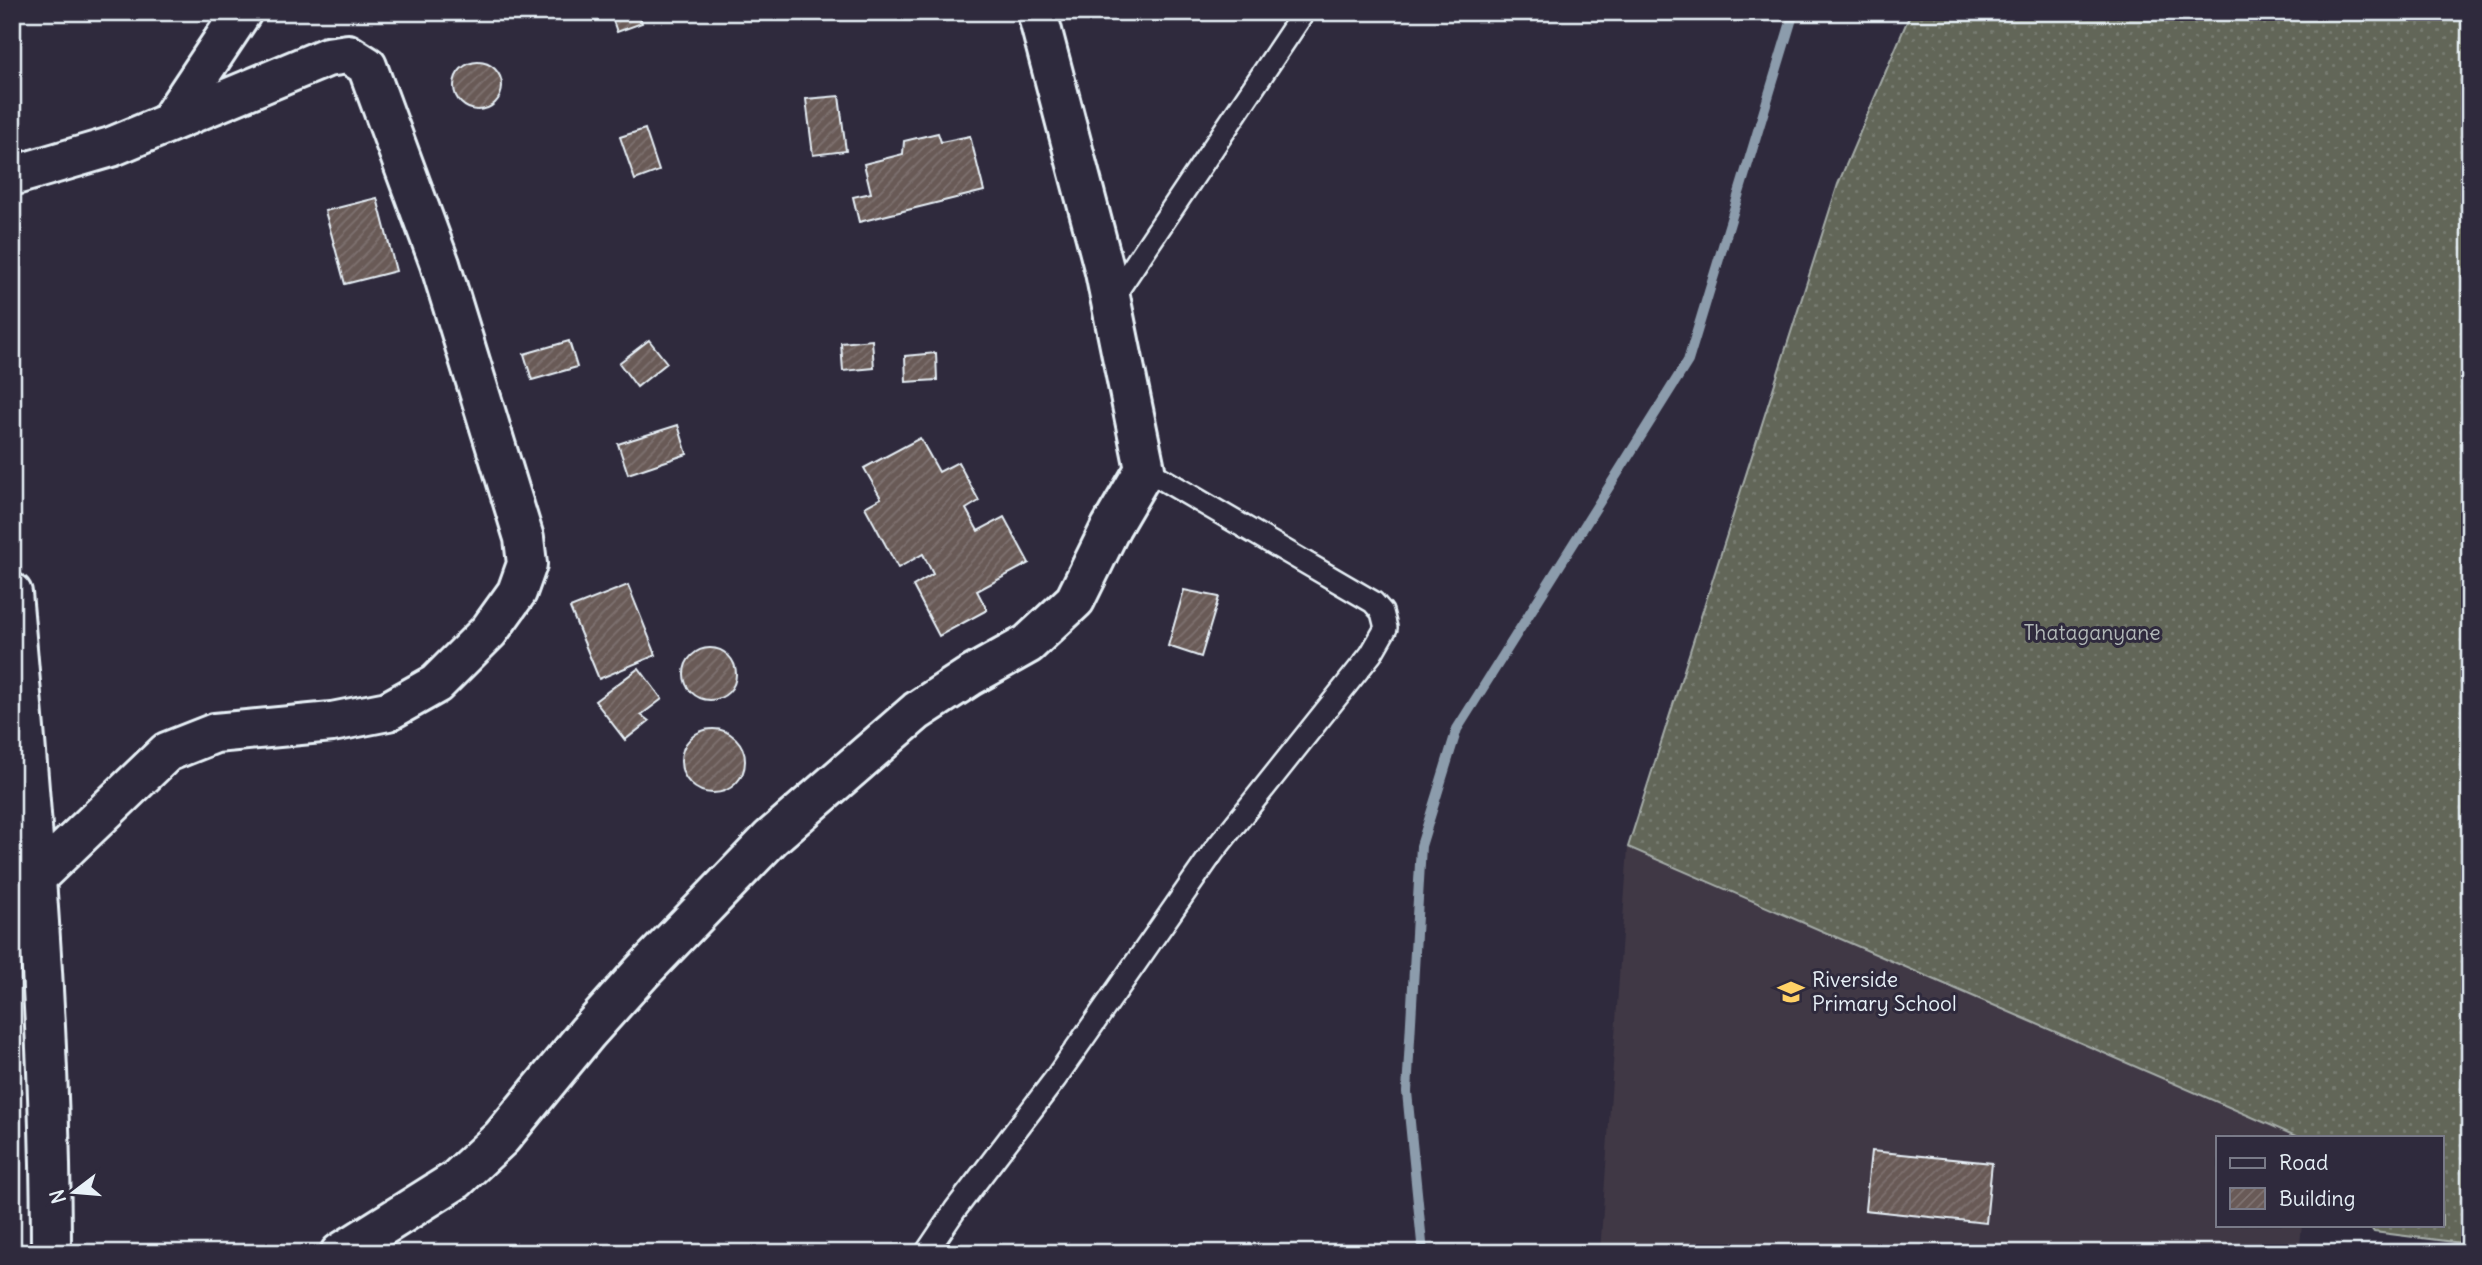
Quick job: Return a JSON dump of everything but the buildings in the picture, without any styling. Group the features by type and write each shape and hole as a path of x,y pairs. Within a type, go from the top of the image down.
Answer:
{"street":[{"path":"168,124 242,12"},
{"path":"340,1253 456,1180 501,1138 596,1023 771,838 917,711 969,677 1028,644 1075,600 1111,527 1145,469 1111,300 1037,12"},
{"path":"12,176 111,147 327,57 348,54 367,66 440,264 524,538 527,565 517,592 489,631 436,684 388,711 332,722 215,733 167,752 25,886"},
{"path":"12,593 25,886 42,950 51,1166 51,1253"}],"lane":[{"path":"1111,300 1304,12"},
{"path":"926,1253 955,1210 1055,1079 1213,852 1371,654 1385,628 1382,612 1373,602 1145,469"}],"shaded area":[{"name":"Riverside Primary School","path":"1628,847 2296,1136 2216,1136 2216,1226 2302,1226 2299,1253 1600,1253"}],"green space":[{"name":"Thataganyane","path":"1911,12 2470,12 2470,1244 2374,1232 2370,1226 2444,1226 2444,1136 2296,1136 1628,847 1838,184"}],"waterway":[{"path":"1423,1253 1407,1092 1421,846 1457,729 1688,361 1794,12"}],"place":[{"name":"Riverside Primary School","path":"1791,992"}]}
